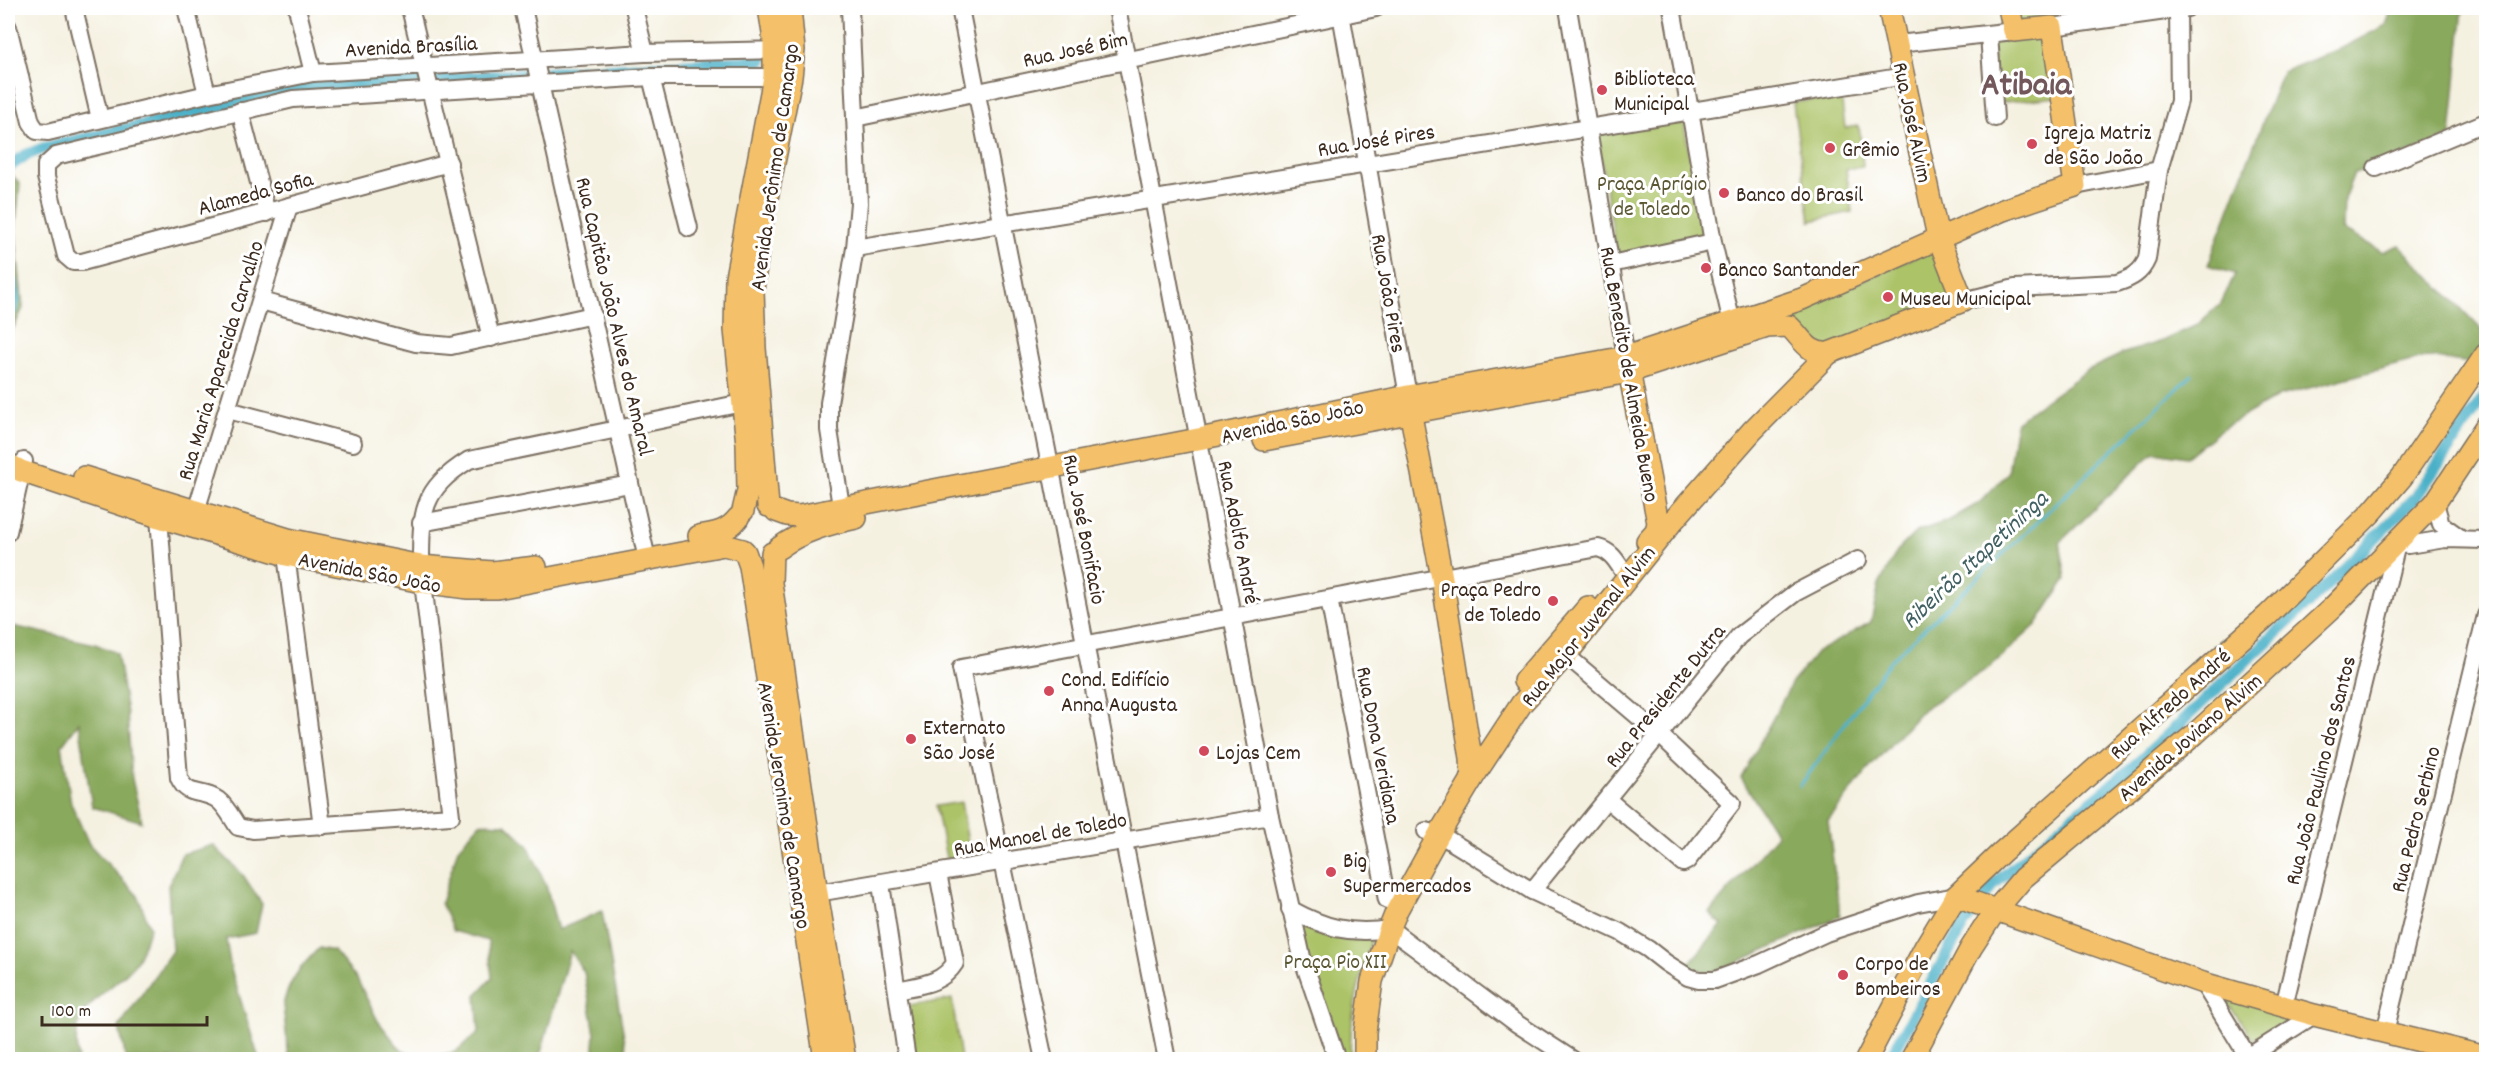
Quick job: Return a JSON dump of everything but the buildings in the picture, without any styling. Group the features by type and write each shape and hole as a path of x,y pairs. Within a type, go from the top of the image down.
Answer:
{"main road":[{"name":"Avenida Jerônimo de Camargo","path":"769,8 784,50"},
{"name":"Avenida Jerônimo de Camargo","path":"772,509 755,357 753,290 790,8"},
{"name":"Rua José Alvim","path":"1889,8 1938,237 1963,302"},
{"path":"2009,8 2014,31 2052,27 2075,186"},
{"name":"Avenida Jerônimo de Camargo","path":"740,515 748,490 747,444 735,330 736,277 782,77"},
{"name":"Avenida São João","path":"1628,364 1732,323 1802,299 2003,210 2075,186"},
{"path":"1802,299 1798,309 1795,332 1806,346 1815,352 1829,353 1963,302"},
{"name":"Avenida São João","path":"772,509 786,515 799,516 842,514 1628,364 1767,327 1789,326 1795,332"},
{"name":"Rua Major Juvenal Alvim","path":"1624,573 1752,431 1815,364 1829,353"},
{"name":"Rua Alfredo André","path":"1866,1059 1925,947 1983,906 2001,852 2268,615 2372,512 2402,477 2487,354"},
{"name":"Rua Benedito de Almeida Bueno","path":"1628,364 1658,527"},
{"name":"Rua João Pires","path":"1409,404 1442,578"},
{"name":"Avenida Joviano Alvim","path":"1911,1059 1983,930 1983,906 2011,891 2023,878 2195,734 2332,608 2435,503 2487,426"},
{"name":"Avenida São João","path":"15,464 287,547 422,574 468,588 497,588 577,566 645,552 722,532 730,527 740,515"},
{"path":"1654,504 1664,515 1678,515"},
{"path":"776,551 759,556 744,551 735,535 740,515 751,507 772,509 785,525 783,541 776,551 771,583 817,893 845,1059"},
{"name":"Avenida São João","path":"776,551 794,537 842,514"},
{"name":"Rua Major Juvenal Alvim","path":"1383,930 1387,900 1433,832 1558,653 1624,573 1658,527"},
{"name":"Avenida São João","path":"645,552 724,545 744,551"},
{"name":"Avenida Jeronimo de Camargo","path":"744,551 750,566 825,1059"},
{"path":"1442,578 1471,758 1472,779"},
{"name":"Rua Major Juvenal Alvim","path":"1383,930 1397,910 1471,758 1515,692 1558,653"},
{"path":"1983,906 2203,983 2314,1015 2385,1032 2450,1055 2486,1058"},
{"path":"1351,1059 1351,1030 1357,990 1383,930"},
{"path":"1365,1059 1365,1032 1370,992 1383,930"}],"street":[{"path":"74,8 100,119"},
{"path":"186,8 207,94"},
{"path":"297,8 313,73"},
{"path":"410,8 491,338"},
{"name":"Rua Capitão João Alves do Amaral","path":"523,8 645,552"},
{"path":"634,8 645,53"},
{"path":"842,514 829,430 829,403 855,248 859,203 850,8"},
{"name":"Rua José Bonifacio","path":"960,8 1167,1059"},
{"name":"Rua Adolfo André","path":"1117,8 1270,816 1302,957 1337,1059"},
{"name":"Rua José Bim","path":"855,118 1127,60 1341,11 1376,8"},
{"name":"Rua Benedito de Almeida Bueno","path":"1568,8 1628,364"},
{"path":"1672,8 1713,242 1732,323"},
{"path":"1963,302 2015,288 2117,283 2138,274 2147,259 2159,170 2179,101 2178,8"},
{"path":"2052,27 2187,8"},
{"name":"Rua João Pires","path":"1341,11 1409,404"},
{"name":"Avenida Brasília","path":"8,27 31,122 38,131 48,132 207,94 313,73 428,79 539,73 645,53 784,50"},
{"path":"1898,44 2014,31"},
{"path":"1989,35 1995,118"},
{"name":"Avenida Brasília","path":"73,262 66,256 46,177 46,165 56,156 293,99 428,79 539,73 651,77 782,77"},
{"name":"Rua José Pires","path":"855,248 1905,76"},
{"path":"651,77 689,228"},
{"path":"240,111 267,213"},
{"path":"2376,168 2487,122"},
{"name":"Alameda Sofia","path":"73,262 82,262 448,163"},
{"path":"2075,186 2159,170"},
{"name":"Rua Maria Aparecida Carvalho","path":"193,520 289,206"},
{"path":"1611,264 1713,242"},
{"path":"261,301 416,343 451,346 592,315"},
{"path":"160,509 179,778 184,788 192,793 205,794 219,801 238,827 253,830 451,816 422,574 421,524 430,493 446,474 469,460 742,403"},
{"path":"228,410 353,443"},
{"path":"8,532 15,464"},
{"path":"421,524 630,484"},
{"path":"2435,503 2441,524 2462,539"},
{"path":"2397,544 2408,545 2445,539 2487,540"},
{"name":"Rua João Paulino dos Santos","path":"2284,1006 2397,544"},
{"path":"287,547 322,826"},
{"path":"1044,1059 961,668 1598,548 1608,550 1624,573"},
{"name":"Rua Presidente Dutra","path":"1532,891 1739,636 1795,593 1858,560"},
{"name":"Rua Dona Veridiana","path":"1329,599 1387,900"},
{"name":"Rua Pedro Serbino","path":"2385,1032 2487,615"},
{"path":"1558,653 1660,735 1732,802 1687,861 1683,863 1608,800"},
{"name":"Rua Manoel de Toledo","path":"817,893 1270,816"},
{"path":"1433,832 1532,891 1620,932 1688,977 1699,980 1715,980 1759,964 1826,933 1918,903 1983,906"},
{"path":"897,990 939,980 948,974 955,963 938,873"},
{"path":"880,884 907,1059"},
{"path":"1290,909 1314,922 1336,929 1358,932 1383,930 1516,1023 1573,1059"},
{"path":"2203,983 2247,1058 2314,1015"}],"green space":[{"path":"2016,8 2098,8 2099,16 2020,27"},
{"path":"2392,8 2463,8 2451,136 2375,167 2354,173 2344,199 2343,230 2383,252 2399,245 2486,334 2486,351 2478,364 2426,357 2279,396 2226,426 2187,457 2154,452 2060,542 2066,579 2036,625 1990,667 1923,709 1866,772 1828,821 1840,916 1718,971 1708,973 1686,967 1722,925 1709,913 1777,835 1741,778 1792,683 1817,652 1871,622 1879,585 1897,551 1916,532 1950,520 1979,503 2008,473 2016,422 2088,370 2124,353 2162,341 2197,325 2221,303 2235,274 2208,265 2282,72 2344,47 2386,25"},
{"path":"2047,32 2057,97 1996,103 1992,37"},
{"name":"Grêmio","path":"1841,95 1845,128 1859,126 1863,166 1846,169 1852,212 1810,221 1793,103"},
{"name":"Praça Aprígio de Toledo","path":"1683,119 1705,236 1617,255 1597,134"},
{"path":"8,170 20,184 15,231 23,308 8,339"},
{"path":"1933,248 1954,301 1830,350 1796,329 1799,310"},
{"path":"8,625 95,644 117,653 127,713 132,779 142,822 92,807 79,722 62,745 71,803 89,844 138,896 150,928 141,953 133,966 83,1014 78,1026 76,1041 78,1059 8,1059"},
{"path":"961,802 970,854 946,858 936,806"},
{"path":"480,823 506,824 528,845 546,885 558,930 602,911 628,1059 593,1059 595,1034 584,972 570,951 540,1056 532,1059 289,1059 283,1005 297,974 319,948 334,951 357,979 378,1021 401,1050 426,1058 455,1052 479,1032 476,995 492,978 488,941 453,931 441,903 458,848"},
{"path":"213,845 243,875 262,904 256,933 226,939 231,969 259,1059 126,1059 119,1027 172,951 168,886 182,854"},
{"name":"Praça Pio XII","path":"1293,912 1373,933 1357,995 1350,1059 1339,1059"},
{"path":"2222,996 2298,1017 2254,1039"},
{"path":"952,999 961,1059 916,1059 908,1006"}],"waterway":[{"path":"8,167 26,155 44,148 306,87 762,60"},
{"path":"8,285 10,301 8,307"},
{"name":"Ribeirão Itapetininga","path":"1800,786 1890,661 2192,375"},
{"path":"1889,1060 1963,925 1994,884 2142,759 2344,569 2415,498 2486,394"}],"place":[{"name":"Biblioteca Municipal","path":"1602,90"},
{"name":"Igreja Matriz de São João","path":"2032,144"},
{"name":"Grêmio","path":"1830,148"},
{"name":"Banco do Brasil","path":"1724,193"},
{"name":"Banco Santander","path":"1706,268"},
{"name":"Museu Municipal","path":"1888,297"},
{"name":"Praça Pedro de Toledo","path":"1553,601"},
{"name":"Cond. Edifício Anna Augusta","path":"1049,691"},
{"name":"Externato São José","path":"911,739"},
{"name":"Lojas Cem","path":"1204,751"},
{"name":"Big Supermercados","path":"1331,872"},
{"name":"Corpo de Bombeiros","path":"1843,975"}],"district":[{"name":"Atibaia","path":"2026,82"}]}
